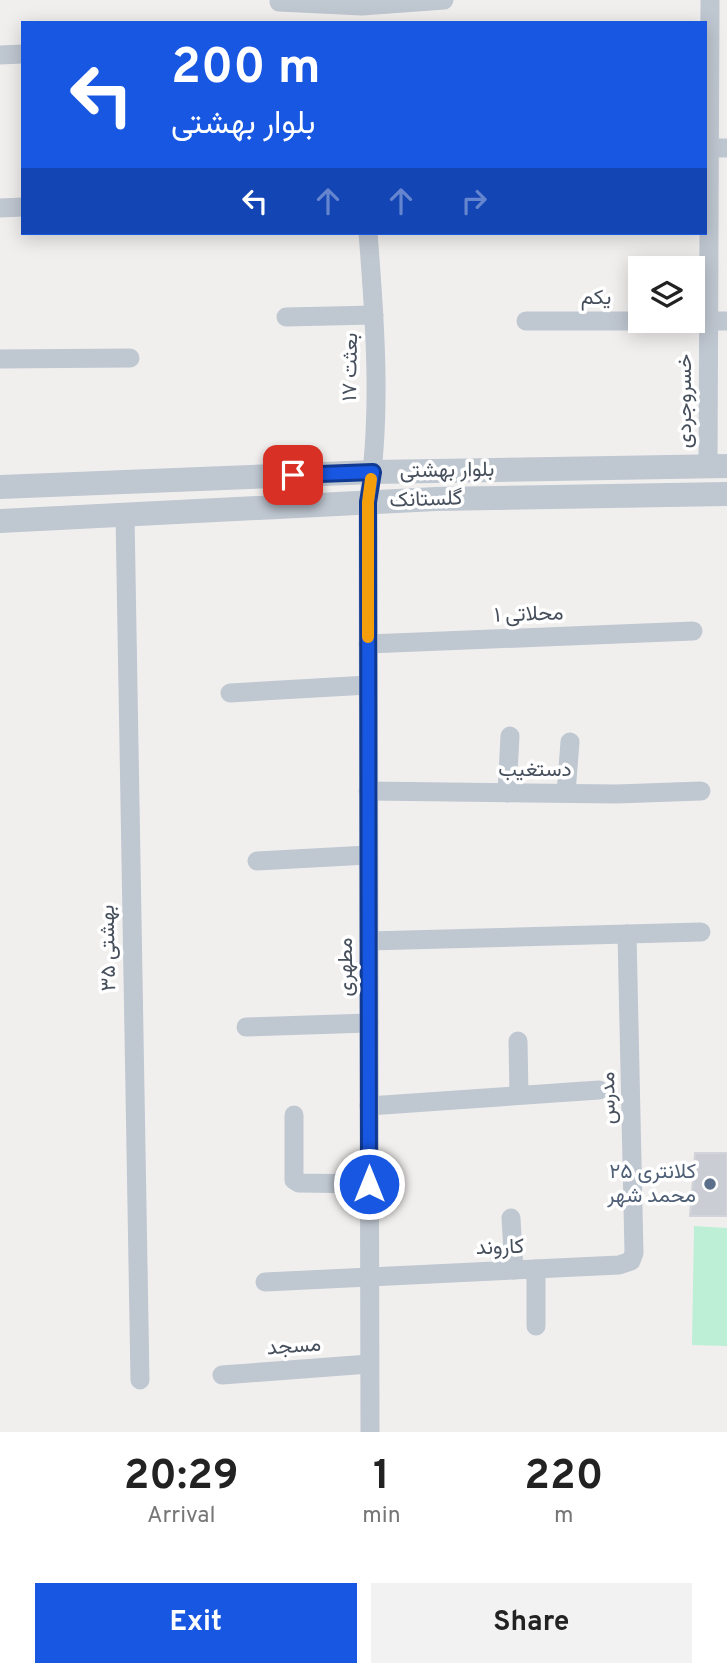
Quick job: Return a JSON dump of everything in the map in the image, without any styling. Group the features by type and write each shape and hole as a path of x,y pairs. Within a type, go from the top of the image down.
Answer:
{"street":[{"path":"279,2 362,10 444,0"},
{"name":"خسروجردی","path":"710,0 707,38 718,148 707,185 718,321 717,466"},
{"path":"0,55 21,54"},
{"path":"0,208 21,207"},
{"name":"بعثت ۱۷","path":"368,235 374,315 373,472 368,502"},
{"path":"286,317 374,315"},
{"name":"یکم","path":"526,321 718,321"},
{"path":"0,359 130,358"},
{"name":"بلوار بهشتی","path":"0,488 373,472 717,466"},
{"name":"گلستانک","path":"0,521 368,502 727,494"},
{"name":"مطهری","path":"368,502 370,1432"},
{"name":"بهشتی ۳۵","path":"125,515 140,1380"},
{"name":"محلاتی ۱","path":"368,644 693,631"},
{"path":"230,693 368,685"},
{"path":"508,793 510,736"},
{"path":"566,793 570,742"},
{"name":"دستغیب","path":"368,790 508,793 701,791"},
{"path":"257,861 368,855"},
{"path":"369,941 702,932"},
{"name":"مدرس","path":"627,934 634,1253 631,1261"},
{"path":"246,1027 369,1023"},
{"path":"518,1041 519,1096"},
{"path":"369,1106 599,1090"},
{"path":"293,1115 294,1180 299,1183 369,1184"},
{"path":"511,1218 514,1270"},
{"name":"کاروند","path":"265,1282 536,1269 631,1261"},
{"path":"536,1269 536,1326"},
{"name":"مسجد","path":"222,1375 369,1364"}],"green space":[{"path":"694,1226 727,1228 727,1346 692,1345"}],"building":[{"name":"کلانتری ۲۵ محمد شهر","path":"695,1153 727,1153 727,1216 690,1216"}],"slow traffic":[{"path":"368,637 368,502 371,479"}],"place":[{"name":"کلانتری ۲۵ محمد شهر","path":"710,1184"}],"route":[{"path":"293,475 373,472 368,502 369,1184"}]}
